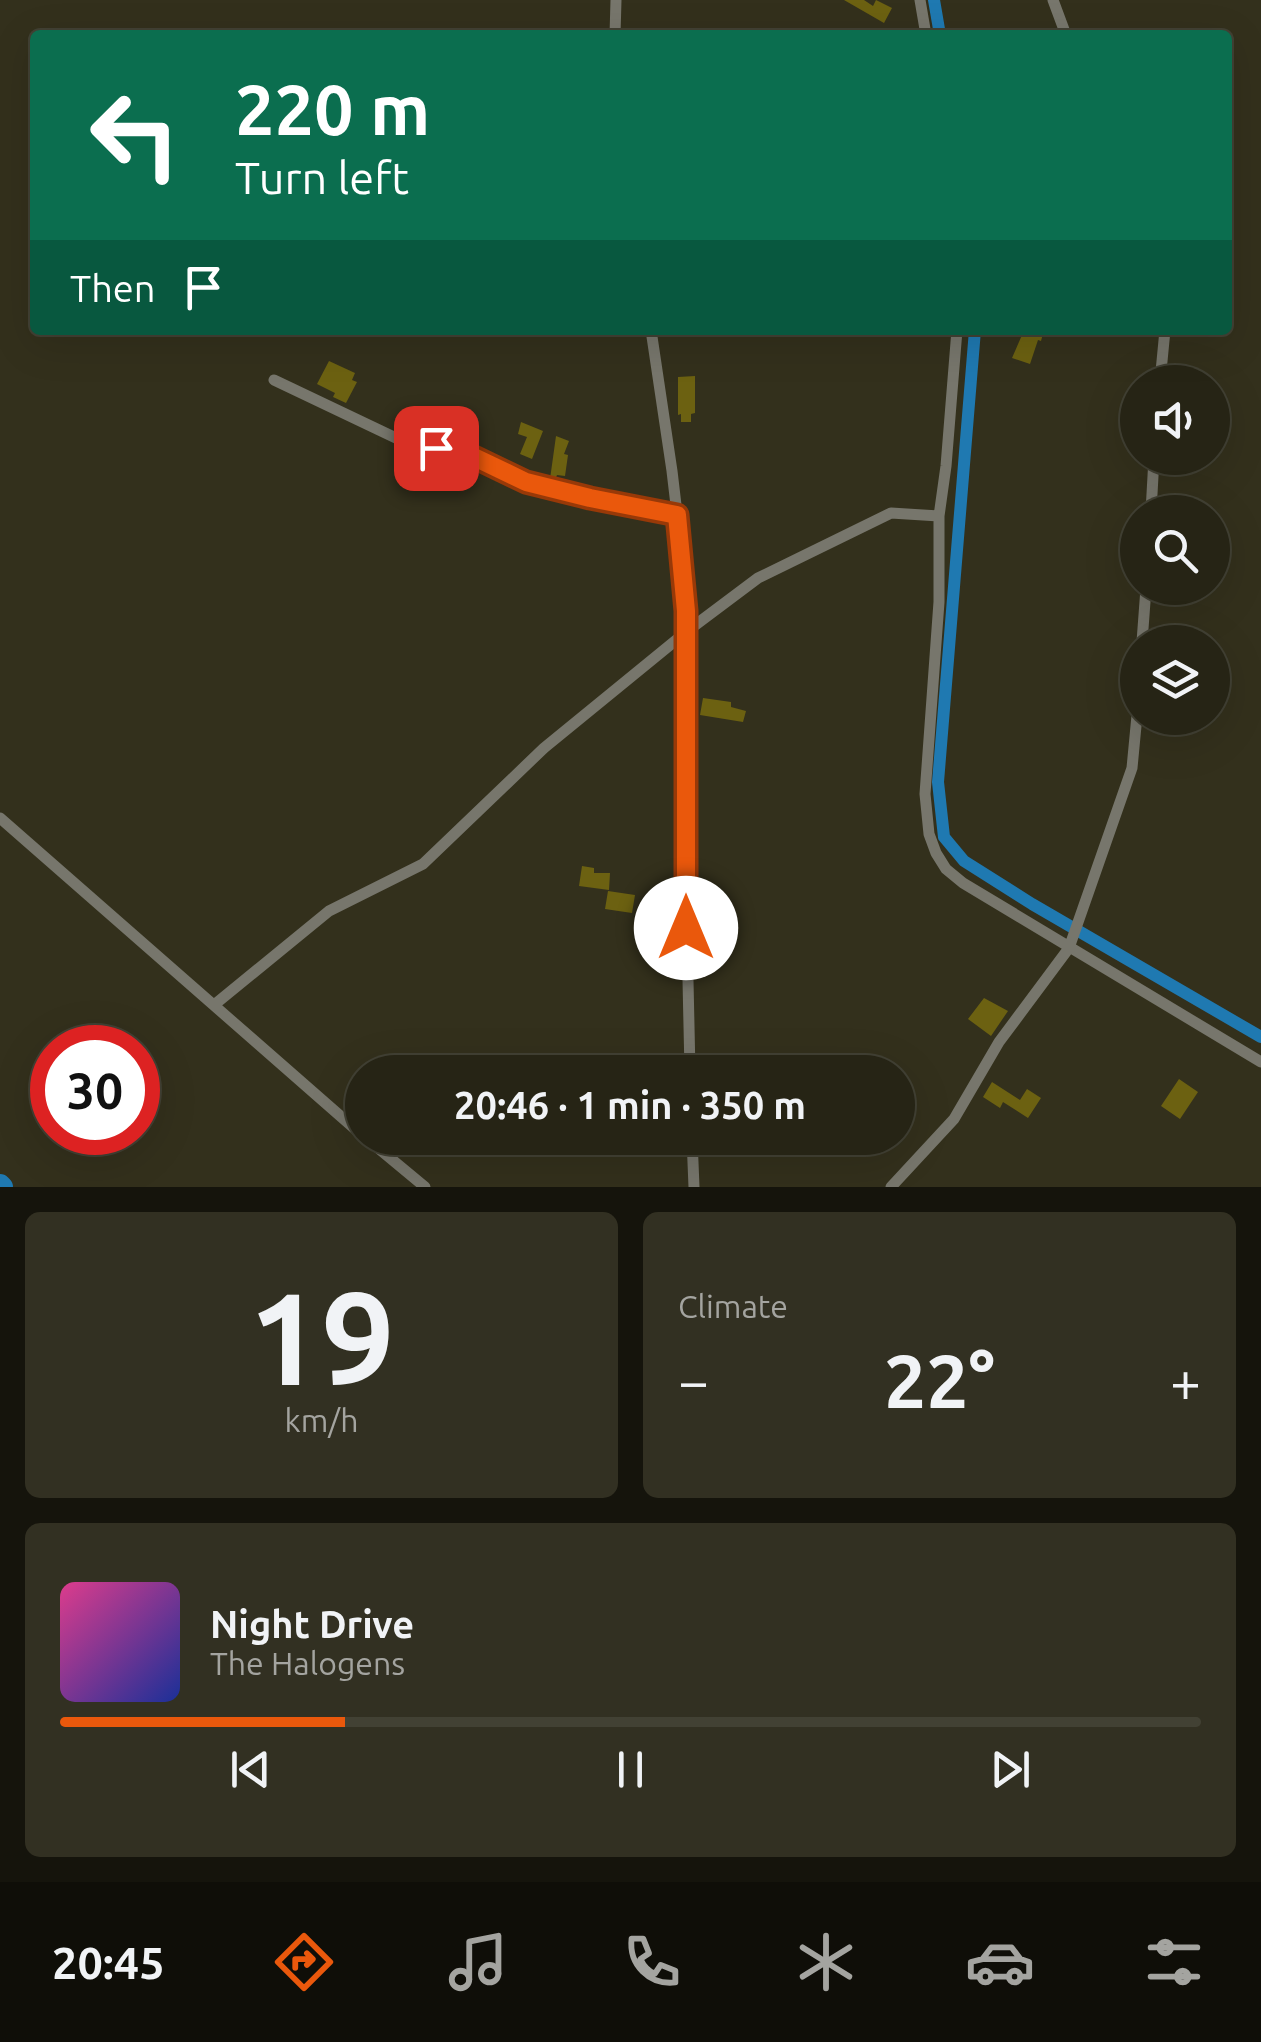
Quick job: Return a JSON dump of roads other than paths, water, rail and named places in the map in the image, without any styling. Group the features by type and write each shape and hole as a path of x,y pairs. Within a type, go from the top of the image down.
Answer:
{"street":[{"path":"614,30 616,0"},
{"path":"920,0 925,30"},
{"path":"1053,0 1064,30"},
{"path":"652,335 686,590 690,1055"},
{"path":"956,335 939,516 939,602 925,794 929,834 936,853 963,883 1261,1062"},
{"path":"1162,365 1165,335"},
{"path":"274,380 398,439 474,457 526,482 677,515"},
{"path":"214,1004 330,911 423,864 544,748 758,578 891,514 939,516"},
{"path":"891,1187 954,1119 999,1042 1070,948 1132,768 1135,735"},
{"path":"0,818 345,1119"},
{"path":"387,1155 425,1187"},
{"path":"693,1155 694,1187"}],"waterway":[{"path":"934,0 939,30"},
{"path":"975,335 938,782 944,837 964,861 1032,904 1261,1037"}]}
